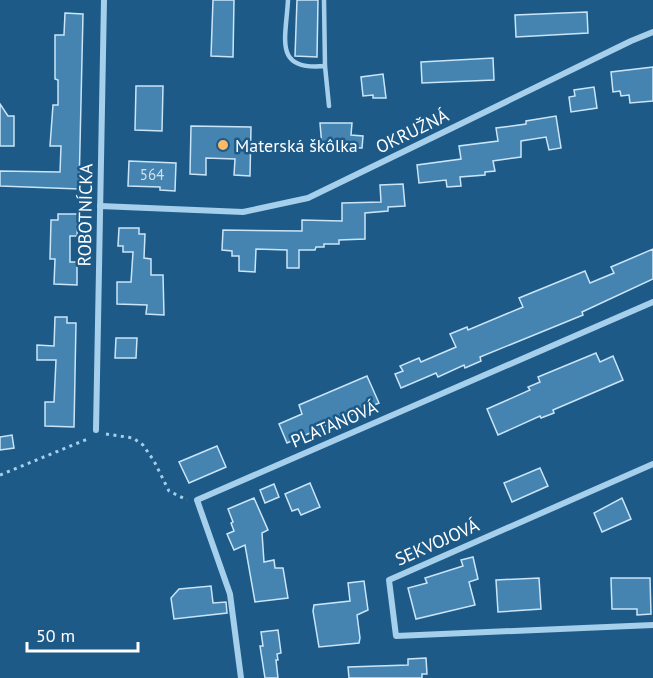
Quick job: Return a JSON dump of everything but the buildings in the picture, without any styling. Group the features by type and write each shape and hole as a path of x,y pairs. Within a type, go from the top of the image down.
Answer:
{"street":[{"name":"ROBOTNÍCKA","path":"97,432 104,0"},
{"name":"OKRUŽNÁ","path":"100,206 243,212 308,198 653,32"},
{"name":"PLATANOVÁ","path":"197,500 653,302"},
{"name":"SEKVOJOVÁ","path":"653,464 389,580 396,636 653,625"},
{"path":"197,500 230,594 241,678"}],"lane":[{"path":"288,0 286,47 289,58 300,66 308,68 325,66"},
{"path":"324,0 325,66 329,106"}],"path":[{"path":"0,475 97,432 116,434 133,438 148,451 170,491 187,500 197,500"}],"place":[{"name":"Materská škôlka","path":"223,145"}]}
